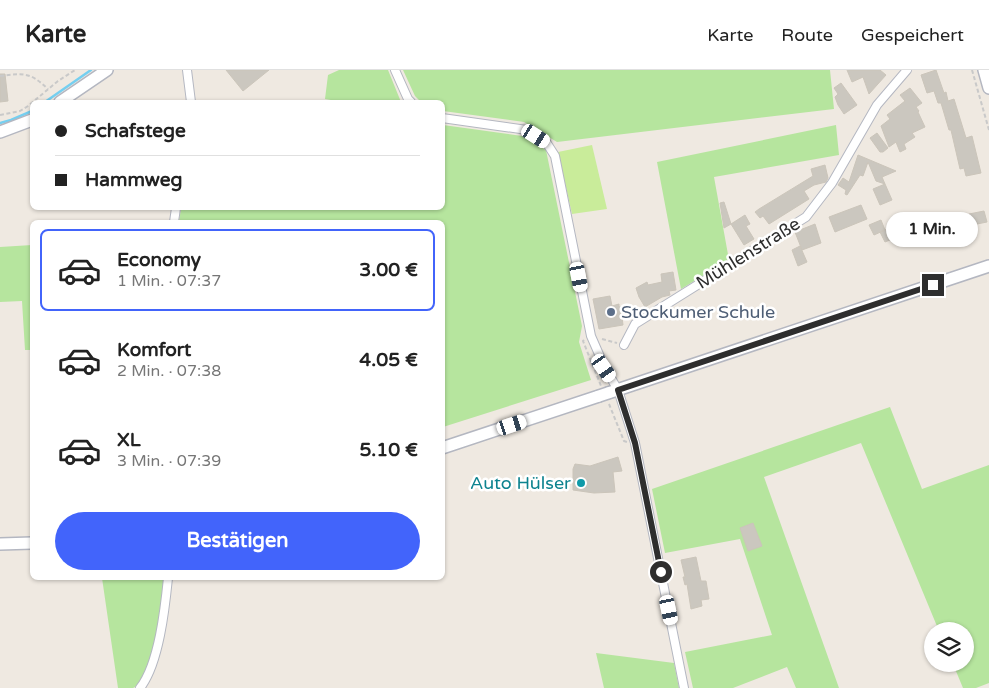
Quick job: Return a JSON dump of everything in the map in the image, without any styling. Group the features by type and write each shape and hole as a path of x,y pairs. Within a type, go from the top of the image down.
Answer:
{"main road":[{"path":"63,100 106,70"},
{"path":"984,70 989,88"},
{"path":"0,132 30,121"},
{"path":"445,447 989,266"},
{"path":"0,544 30,543"}],"street":[{"path":"187,70 191,100"},
{"path":"396,70 409,100"},
{"name":"Mühlenstraße","path":"624,345 635,324 806,217 832,183 877,105 907,70"},
{"path":"445,118 527,130 546,142 555,156 591,336 604,368 609,393 635,443 684,688"},
{"path":"140,688 151,665 158,642 168,580"}],"path":[{"path":"35,100 58,80 75,70"},
{"path":"972,70 989,130"},
{"path":"0,76 24,73 48,88"},
{"path":"0,116 20,111 30,104"},
{"path":"591,336 624,345"}],"green space":[{"path":"339,70 388,70 400,100 325,99 328,75"},
{"path":"403,70 830,70 834,109 557,142 524,122 445,111 445,100 419,100 415,96"},
{"path":"445,125 522,136 546,150 582,326 579,342 591,380 445,426 445,220 179,220 181,210 445,210"},
{"path":"836,125 839,155 714,177 729,260 681,289 657,162"},
{"path":"592,145 607,209 572,214 558,152"},
{"path":"30,245 30,350 25,350 22,301 0,302 0,247"},
{"path":"890,407 922,489 989,465 989,683 976,688 963,688 956,672 974,672 974,622 935,622 861,443 764,477 839,688 796,688 787,667 733,688 693,688 685,652 772,635 740,539 665,553 652,489"},
{"path":"102,580 165,580 156,638 146,671 140,682 133,688 118,688"},
{"path":"596,653 674,663 679,688 604,688"}],"building":[{"path":"226,70 269,70 243,91"},
{"path":"847,70 880,70 886,75 869,94 863,77 852,82"},
{"path":"936,70 948,101 954,99 966,138 972,136 981,173 966,176 964,168 960,169 951,130 949,130 941,103 938,103 934,91 927,93 921,75"},
{"path":"0,74 5,74 8,101 0,102"},
{"path":"841,83 857,105 844,114 838,105 835,97 838,94 834,88"},
{"path":"910,88 922,103 916,107 925,127 912,133 915,137 904,144 906,149 900,152 896,142 889,147 881,126 890,119 887,115 905,101 900,95"},
{"path":"877,133 888,148 883,152 880,152 870,138"},
{"path":"858,155 896,171 882,177 885,184 876,181 868,162 863,176 860,175 847,195 845,194 846,190 838,185 843,178 849,182"},
{"path":"825,165 828,178 826,182 814,185 804,191 809,199 769,224 763,216 760,218 755,212 813,176 811,169"},
{"path":"885,184 892,200 880,205 873,189"},
{"path":"724,202 731,224 724,228 720,203"},
{"path":"861,205 867,219 835,232 829,217"},
{"path":"984,211 987,222 972,225 974,233 963,236 963,233 949,236 946,223 970,217 969,214"},
{"path":"745,215 750,224 746,226 754,239 744,245 731,224"},
{"path":"881,220 885,230 874,235 869,225"},
{"path":"815,224 821,243 802,250 795,232"},
{"path":"897,225 902,235 885,242 880,232"},
{"path":"800,246 807,262 798,266 792,250"},
{"path":"673,272 676,290 669,291 670,295 662,297 645,307 636,288 647,282 648,285 662,282 661,274"},
{"name":"Stockumer Schule","path":"610,296 612,306 619,304 619,307 626,306 628,316 622,317 623,325 599,329 593,299"},
{"path":"618,457 622,471 613,472 615,492 594,493 573,490 573,469 575,464 590,466"},
{"path":"753,523 762,546 748,551 740,528"},
{"path":"696,557 701,581 706,581 709,599 701,600 702,606 691,609 681,560"}],"waterway":[{"path":"48,100 91,70"},
{"path":"0,123 30,112"}],"place":[{"name":"Stockumer Schule","path":"611,312"},
{"name":"Auto Hülser","path":"581,483"}],"route":[{"path":"661,572 635,443 618,390 933,285"}]}
